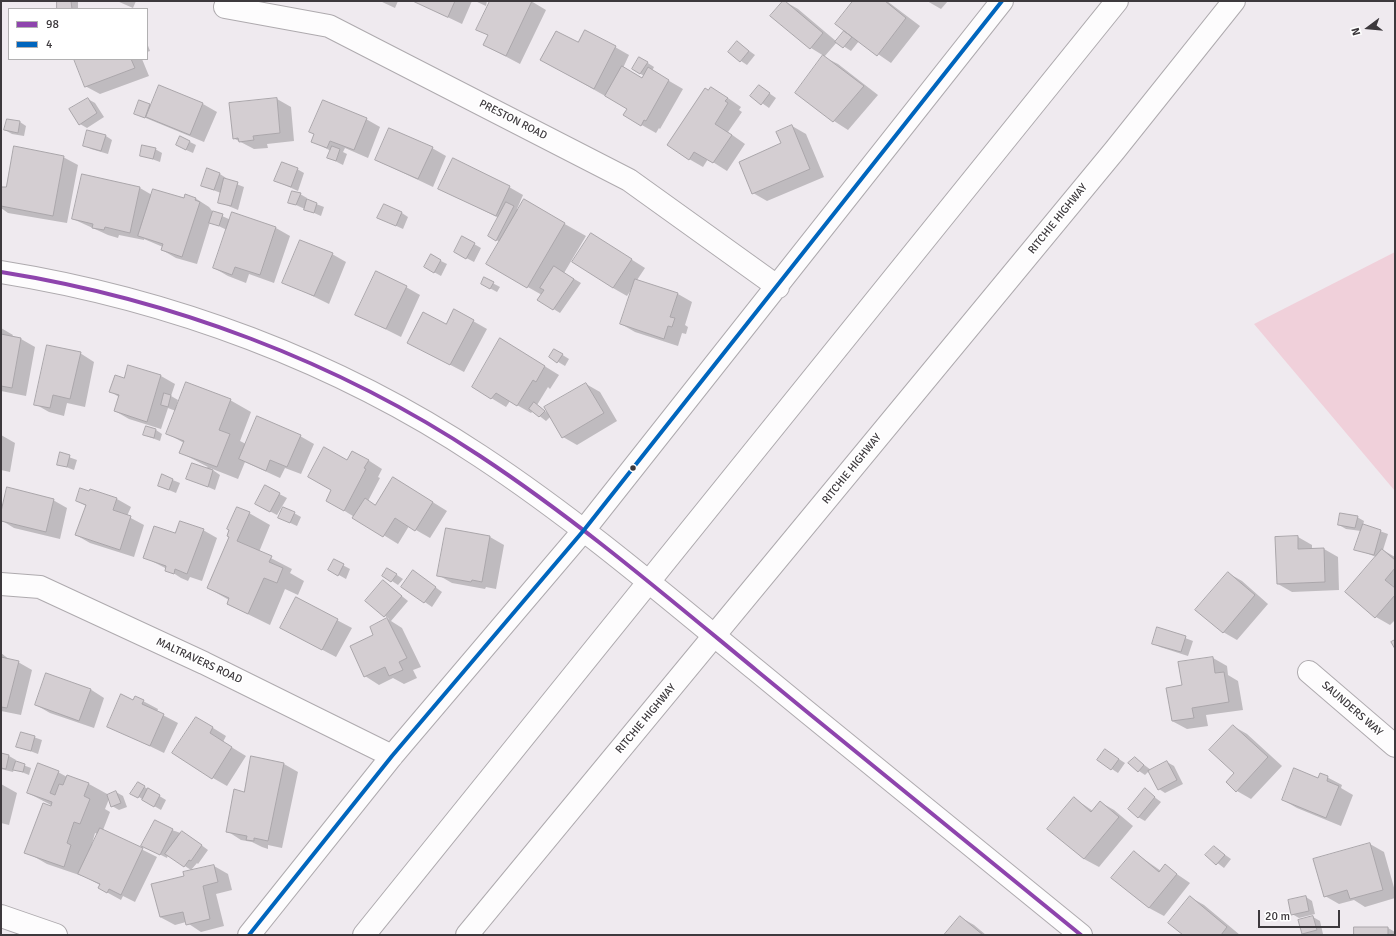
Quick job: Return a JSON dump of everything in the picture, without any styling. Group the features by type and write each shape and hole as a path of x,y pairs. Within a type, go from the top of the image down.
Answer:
{"street":[{"path":"249,935 392,756 584,530 778,287 1002,1"},
{"path":"364,935 1117,1"},
{"name":"RITCHIE HIGHWAY","path":"467,935 1110,156 1234,1"},
{"name":"PRESTON ROAD","path":"225,7 329,26 629,180 778,287"},
{"path":"1,272 80,286 156,306 227,330 318,368 392,403 442,432 479,455 584,530 1081,935"},
{"name":"MALTRAVERS ROAD","path":"1,584 40,588 204,663 392,756"},
{"name":"SAUNDERS WAY","path":"1309,672 1395,746"},
{"path":"1,916 56,935"}],"shaded area":[{"path":"1395,252 1395,491 1254,324"}],"building":[{"path":"57,1 71,1 72,8 57,8"},
{"path":"413,1 455,1 448,17"},
{"path":"490,1 532,1 506,56 483,45 488,35 476,30"},
{"path":"783,1 785,1 823,33 810,49 770,16"},
{"path":"853,1 885,1 906,18 877,56 835,24"},
{"path":"585,30 616,46 594,89 540,60 556,31 578,42"},
{"path":"844,31 852,37 843,48 835,42"},
{"path":"737,41 749,51 740,62 728,52"},
{"path":"823,55 864,86 833,122 795,93"},
{"path":"639,57 648,62 640,74 632,69"},
{"path":"74,60 131,60 135,68 85,87"},
{"path":"622,66 642,78 648,67 669,80 646,121 644,120 641,126 623,115 627,109 605,96"},
{"path":"159,85 203,103 190,135 146,117"},
{"path":"759,85 770,93 761,105 750,96"},
{"path":"711,87 728,98 725,101 728,103 715,124 732,135 713,163 694,152 689,160 667,145 705,88 708,90"},
{"path":"88,98 97,113 79,125 69,109"},
{"path":"277,98 280,133 253,136 254,140 239,142 238,138 233,139 229,103"},
{"path":"139,100 150,104 145,118 134,114"},
{"path":"323,100 367,118 354,150 330,141 327,148 311,142 314,134 309,132"},
{"path":"7,119 20,121 18,133 4,130"},
{"path":"792,125 810,169 752,194 739,162 781,143 776,132"},
{"path":"389,128 433,147 418,179 375,160"},
{"path":"87,130 106,135 101,151 83,146"},
{"path":"180,136 190,141 186,150 176,145"},
{"path":"142,145 156,148 153,159 140,156"},
{"path":"14,146 64,156 53,216 1,206 1,187 6,187"},
{"path":"332,146 340,149 336,161 327,158"},
{"path":"453,158 510,186 496,216 438,189"},
{"path":"282,162 298,168 291,187 274,181"},
{"path":"207,168 220,173 214,190 201,186"},
{"path":"82,174 140,187 130,233 105,227 104,230 92,228 93,224 72,219"},
{"path":"224,178 238,182 231,206 218,203"},
{"path":"153,189 184,198 185,194 196,198 195,200 200,202 182,257 161,250 163,244 138,236"},
{"path":"292,191 301,193 296,205 288,203"},
{"path":"307,199 317,203 314,213 304,210"},
{"path":"524,199 565,223 527,288 486,264"},
{"path":"506,202 514,206 496,241 488,236"},
{"path":"384,204 402,212 396,226 377,218"},
{"path":"213,211 223,214 219,226 209,223"},
{"path":"232,212 276,227 260,275 235,267 232,275 213,268"},
{"path":"591,233 632,259 613,288 572,262"},
{"path":"462,236 475,243 466,259 454,252"},
{"path":"300,240 333,253 314,296 282,283"},
{"path":"431,254 441,260 434,273 424,267"},
{"path":"554,266 574,279 553,310 537,300 544,290 540,288"},
{"path":"376,271 407,286 386,329 355,315"},
{"path":"484,277 494,282 490,289 481,284"},
{"path":"635,279 678,293 670,317 675,318 672,327 668,326 664,339 620,324"},
{"path":"454,309 474,320 450,365 407,343 423,312 446,324"},
{"path":"1,334 21,338 12,388 1,386"},
{"path":"500,338 545,366 536,382 533,380 517,406 496,393 491,399 472,387"},
{"path":"47,345 81,352 70,399 53,395 50,408 34,405"},
{"path":"554,349 563,354 557,363 549,357"},
{"path":"128,365 161,375 147,422 114,411 119,395 109,392 115,375 124,378"},
{"path":"186,382 231,399 219,430 230,434 217,467 179,453 184,441 166,434"},
{"path":"586,383 604,413 562,438 544,407"},
{"path":"164,393 171,395 168,407 161,405"},
{"path":"534,402 545,411 539,417 529,409"},
{"path":"257,416 301,435 287,467 270,460 266,471 239,459"},
{"path":"146,426 156,429 154,438 143,435"},
{"path":"324,447 347,460 352,451 369,460 364,468 366,469 344,511 326,501 331,490 308,477"},
{"path":"60,452 70,455 67,467 57,465"},
{"path":"192,463 213,470 208,487 186,479"},
{"path":"162,474 173,479 169,490 158,486"},
{"path":"393,477 433,502 415,531 395,518 383,537 352,518 365,498 375,505"},
{"path":"265,485 280,493 270,512 255,504"},
{"path":"7,487 54,499 46,532 1,521 1,512"},
{"path":"80,488 89,491 90,489 117,498 113,510 131,516 120,550 75,535 86,505 76,501"},
{"path":"237,507 250,512 237,541 272,556 269,562 283,568 277,583 264,578 248,614 227,604 229,598 207,588 229,537 227,536 229,530 227,529"},
{"path":"283,507 295,512 290,523 278,518"},
{"path":"1340,513 1358,516 1355,528 1338,525"},
{"path":"180,521 204,529 187,574 175,569 174,574 165,571 166,566 143,558 154,526 175,533"},
{"path":"1363,524 1381,530 1374,555 1354,550"},
{"path":"446,528 490,536 482,582 472,580 471,582 437,576"},
{"path":"1298,536 1298,549 1324,548 1325,582 1277,584 1275,537"},
{"path":"1382,549 1395,560 1395,568 1385,580 1395,588 1395,595 1375,618 1345,592"},
{"path":"334,559 344,564 338,576 328,570"},
{"path":"387,568 397,574 391,582 382,576"},
{"path":"413,570 436,587 424,603 401,587"},
{"path":"1228,572 1255,595 1223,633 1195,610"},
{"path":"383,580 402,596 384,617 365,601"},
{"path":"296,597 338,619 322,650 280,628"},
{"path":"387,618 407,658 399,662 403,670 389,676 385,667 364,677 350,646 373,635 370,627"},
{"path":"1157,627 1186,636 1181,652 1152,644"},
{"path":"1395,640 1395,649 1391,642"},
{"path":"1,657 19,661 7,708 1,707"},
{"path":"1213,657 1215,673 1224,672 1229,702 1192,708 1194,718 1172,721 1166,688 1182,685 1178,662"},
{"path":"46,673 91,689 79,721 35,705"},
{"path":"121,694 133,700 135,696 144,700 142,704 164,714 150,746 107,727"},
{"path":"196,717 213,727 210,733 232,747 212,779 172,753"},
{"path":"1233,725 1268,757 1236,792 1226,782 1234,773 1209,750"},
{"path":"21,732 35,736 31,751 16,747"},
{"path":"1105,749 1119,759 1111,770 1097,760"},
{"path":"1,753 9,755 6,769 1,768"},
{"path":"251,756 284,763 268,841 254,838 254,841 246,840 247,836 226,832 234,789 244,792"},
{"path":"1135,757 1144,765 1138,772 1128,763"},
{"path":"16,761 25,764 23,772 13,770"},
{"path":"1167,761 1177,780 1158,790 1148,771"},
{"path":"38,763 59,771 50,793 55,795 59,784 63,785 67,775 89,783 84,796 90,799 80,824 74,822 67,843 71,845 64,867 24,853 43,803 51,806 52,802 27,793"},
{"path":"1294,768 1318,778 1320,773 1328,776 1327,781 1339,786 1326,818 1282,800"},
{"path":"138,782 145,786 138,798 130,794"},
{"path":"148,788 160,795 154,807 142,800"},
{"path":"1145,788 1155,797 1138,818 1128,809"},
{"path":"116,791 121,803 111,807 107,795"},
{"path":"1074,797 1091,812 1100,801 1119,817 1084,859 1047,829"},
{"path":"155,820 173,829 160,855 141,846"},
{"path":"100,828 143,848 121,895 109,889 107,893 98,888 100,884 78,874"},
{"path":"182,831 202,845 191,861 189,860 184,867 165,854"},
{"path":"1370,843 1383,890 1350,899 1347,890 1324,897 1313,859"},
{"path":"1214,846 1225,855 1216,865 1205,855"},
{"path":"1134,851 1159,872 1165,864 1177,874 1149,908 1111,878"},
{"path":"214,865 218,882 203,886 210,919 186,925 183,912 160,917 151,884 184,876 183,872"},
{"path":"1190,896 1227,927 1221,935 1183,935 1168,923"},
{"path":"1306,896 1309,911 1291,915 1288,900"},
{"path":"960,916 983,935 944,935"},
{"path":"1313,916 1317,930 1302,934 1298,920"},
{"path":"1354,927 1388,927 1388,935 1354,935"}],"transit line":[{"name":"4","path":"249,935 392,756 584,530 1002,1"},
{"name":"98","path":"1,272 64,284 127,299 189,317 250,338 310,363 369,391 425,422 480,456 586,532 1081,935"}]}
